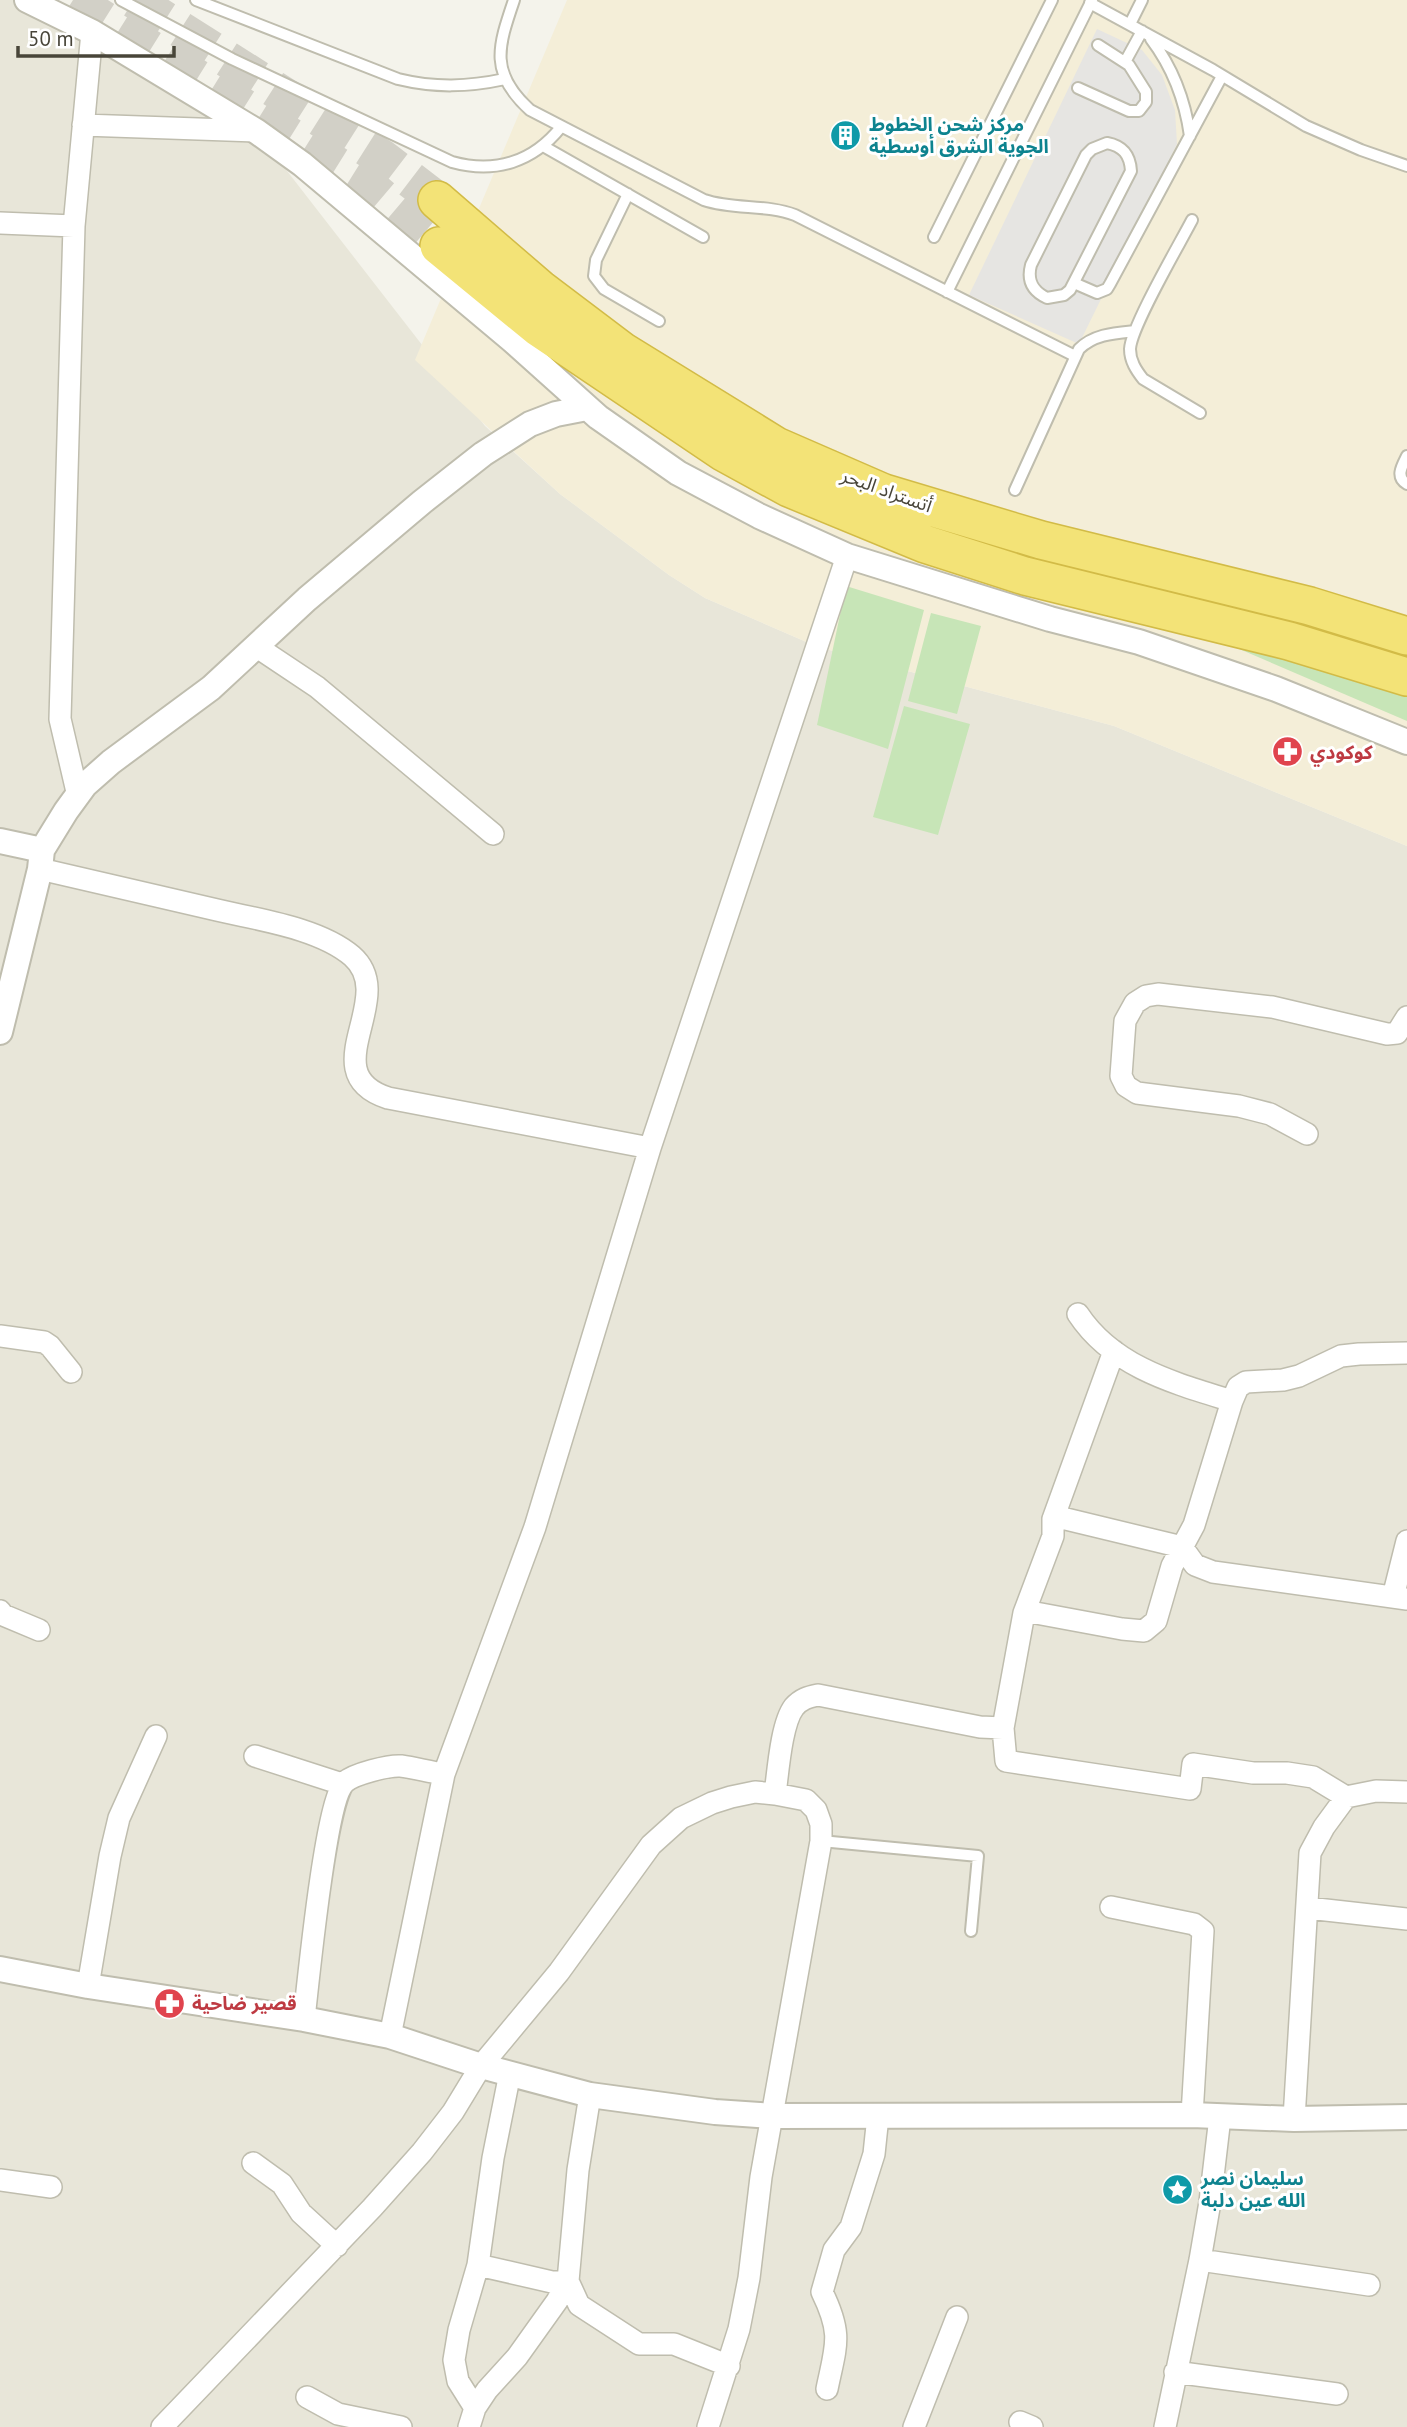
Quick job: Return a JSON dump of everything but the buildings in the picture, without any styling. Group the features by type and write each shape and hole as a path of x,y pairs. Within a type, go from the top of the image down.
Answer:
{"highway":[{"name":"أتستراد البحر","path":"437,200 540,289 622,351 776,446 884,493 1041,540 1310,606 1407,635"},
{"name":"أتستراد البحر","path":"439,246 551,336 723,452 789,488 925,544 1025,576 1289,641 1407,677"}],"street":[{"path":"27,0 92,32 257,131 302,164 491,323 587,408 678,472 759,516 847,556 1050,619 1139,642 1276,689 1407,742"},
{"path":"78,796 60,719 74,226 92,32"},
{"path":"83,125 257,131"},
{"path":"0,223 74,226"},
{"path":"0,1032 41,860 85,785 111,762 211,688 328,582 483,454 530,424 556,414 587,408"},
{"path":"390,2036 444,1774 535,1527 650,1149 847,556"},
{"path":"257,647 317,687 493,834"},
{"path":"0,841 41,860 293,929 338,945 364,970 369,986 354,1057 356,1072 372,1093 650,1149"},
{"path":"1307,1134 1270,1114 1240,1106 1137,1093 1126,1086 1121,1076 1125,1021 1135,1003 1146,996 1158,994 1272,1007 1387,1034 1397,1033 1407,1017"},
{"path":"1078,1314 1090,1331 1114,1351 1154,1377 1232,1401"},
{"path":"0,1336 44,1342 71,1373"},
{"path":"1114,1351 1054,1519 1052,1536 1025,1611 1003,1728 1006,1761 1190,1789 1193,1764 1253,1773 1313,1777 1346,1797"},
{"path":"1025,1611 1144,1631 1156,1621 1172,1566 1194,1525 1238,1387 1246,1382 1283,1380 1298,1376 1341,1356 1407,1353"},
{"path":"1054,1519 1066,1519 1182,1547 1195,1565 1213,1572 1400,1598 1407,1541"},
{"path":"0,1611 3,1615 38,1630"},
{"path":"775,1794 780,1752 790,1715 804,1699 818,1695 980,1727 1003,1728"},
{"path":"88,1986 119,1818 156,1735"},
{"path":"255,1756 342,1784"},
{"path":"304,2020 326,1852 335,1799 342,1784 366,1773 398,1766 444,1774"},
{"path":"1294,2119 1310,1853 1324,1827 1346,1797 1376,1791 1407,1792"},
{"path":"162,2427 337,2246 422,2152 453,2112 481,2066 559,1972 651,1845 681,1818 712,1803 755,1792 806,1800 816,1810 821,1824 821,1840 761,2177 749,2278 729,2367 708,2427"},
{"path":"1111,1907 1194,1924 1203,1931 1192,2115"},
{"path":"1308,1908 1407,1919"},
{"path":"0,1969 390,2036 481,2066 590,2095 703,2110 773,2116 1192,2115 1294,2119 1407,2117"},
{"path":"472,2418 458,2381 454,2360 459,2330 478,2265 493,2158 510,2073"},
{"path":"472,2418 487,2390 517,2357 568,2281 578,2170 590,2095"},
{"path":"827,2389 837,2330 834,2315 822,2292 834,2250 855,2217 874,2154 878,2116"},
{"path":"1165,2427 1200,2260 1220,2117"},
{"path":"253,2163 282,2184 301,2213 337,2246"},
{"path":"0,2180 51,2187"},
{"path":"1200,2260 1369,2285"},
{"path":"478,2265 552,2282 568,2281"},
{"path":"568,2281 579,2305 639,2344 674,2344 729,2367"},
{"path":"915,2427 957,2317"},
{"path":"1175,2372 1337,2394"},
{"path":"307,2398 338,2414 401,2427"}],"lane":[{"path":"121,0 242,64 453,162 468,166 500,166 530,155 561,127"},
{"path":"196,0 398,79 424,85 452,87 505,79"},
{"path":"514,0 501,41 500,60 505,79 516,97 530,110 704,200 727,206 774,209 795,215 1074,356"},
{"path":"934,237 1052,0"},
{"path":"1130,24 1142,0"},
{"path":"947,292 1091,1 1306,126 1360,150 1407,166"},
{"path":"1125,62 1145,32"},
{"path":"1145,32 1158,48 1176,81 1183,99 1190,136"},
{"path":"1078,88 1129,111 1139,111 1146,102 1146,92 1125,62 1098,46"},
{"path":"1074,283 1092,293 1107,289 1222,76"},
{"path":"1099,145 1115,145 1128,155 1130,171 1074,283 1063,295 1047,298 1033,288 1029,273 1086,155 1099,145"},
{"path":"543,146 703,237"},
{"path":"628,194 596,260 594,276 604,289 659,321"},
{"path":"1192,220 1135,331 1130,351 1136,371 1151,385 1200,413"},
{"path":"1015,490 1074,356 1092,339 1135,331"},
{"path":"1407,456 1400,474 1401,480 1407,484"},
{"path":"821,1840 978,1856 971,1931"}],"shaded area":[{"path":"0,0 27,0 256,131 485,426 560,494 669,575 705,598 818,647 1114,726 1407,846 1407,2427 0,2427"},
{"path":"567,0 1407,0 1407,846 1114,726 818,647 705,598 669,575 560,494 415,360"},
{"path":"1097,29 1142,50 1162,75 1175,110 1177,144 1079,344 969,295"}],"green space":[{"path":"846,586 924,610 888,749 817,725"},
{"path":"931,613 981,626 957,714 908,701"},
{"path":"1209,636 1407,691 1407,721"},
{"path":"904,706 970,724 938,835 873,817"}],"tunnel":[{"path":"73,0 364,182 439,246"},
{"path":"134,0 381,157 437,200"}],"place":[{"name":"مركز شحن الخطوط الجوية الشرق أوسطية","path":"846,135"},
{"name":"كوكودي","path":"1287,752"},
{"name":"قصير ضاحية","path":"169,2003"},
{"name":"سليمان نصر الله عين دلبة","path":"1178,2189"}]}
